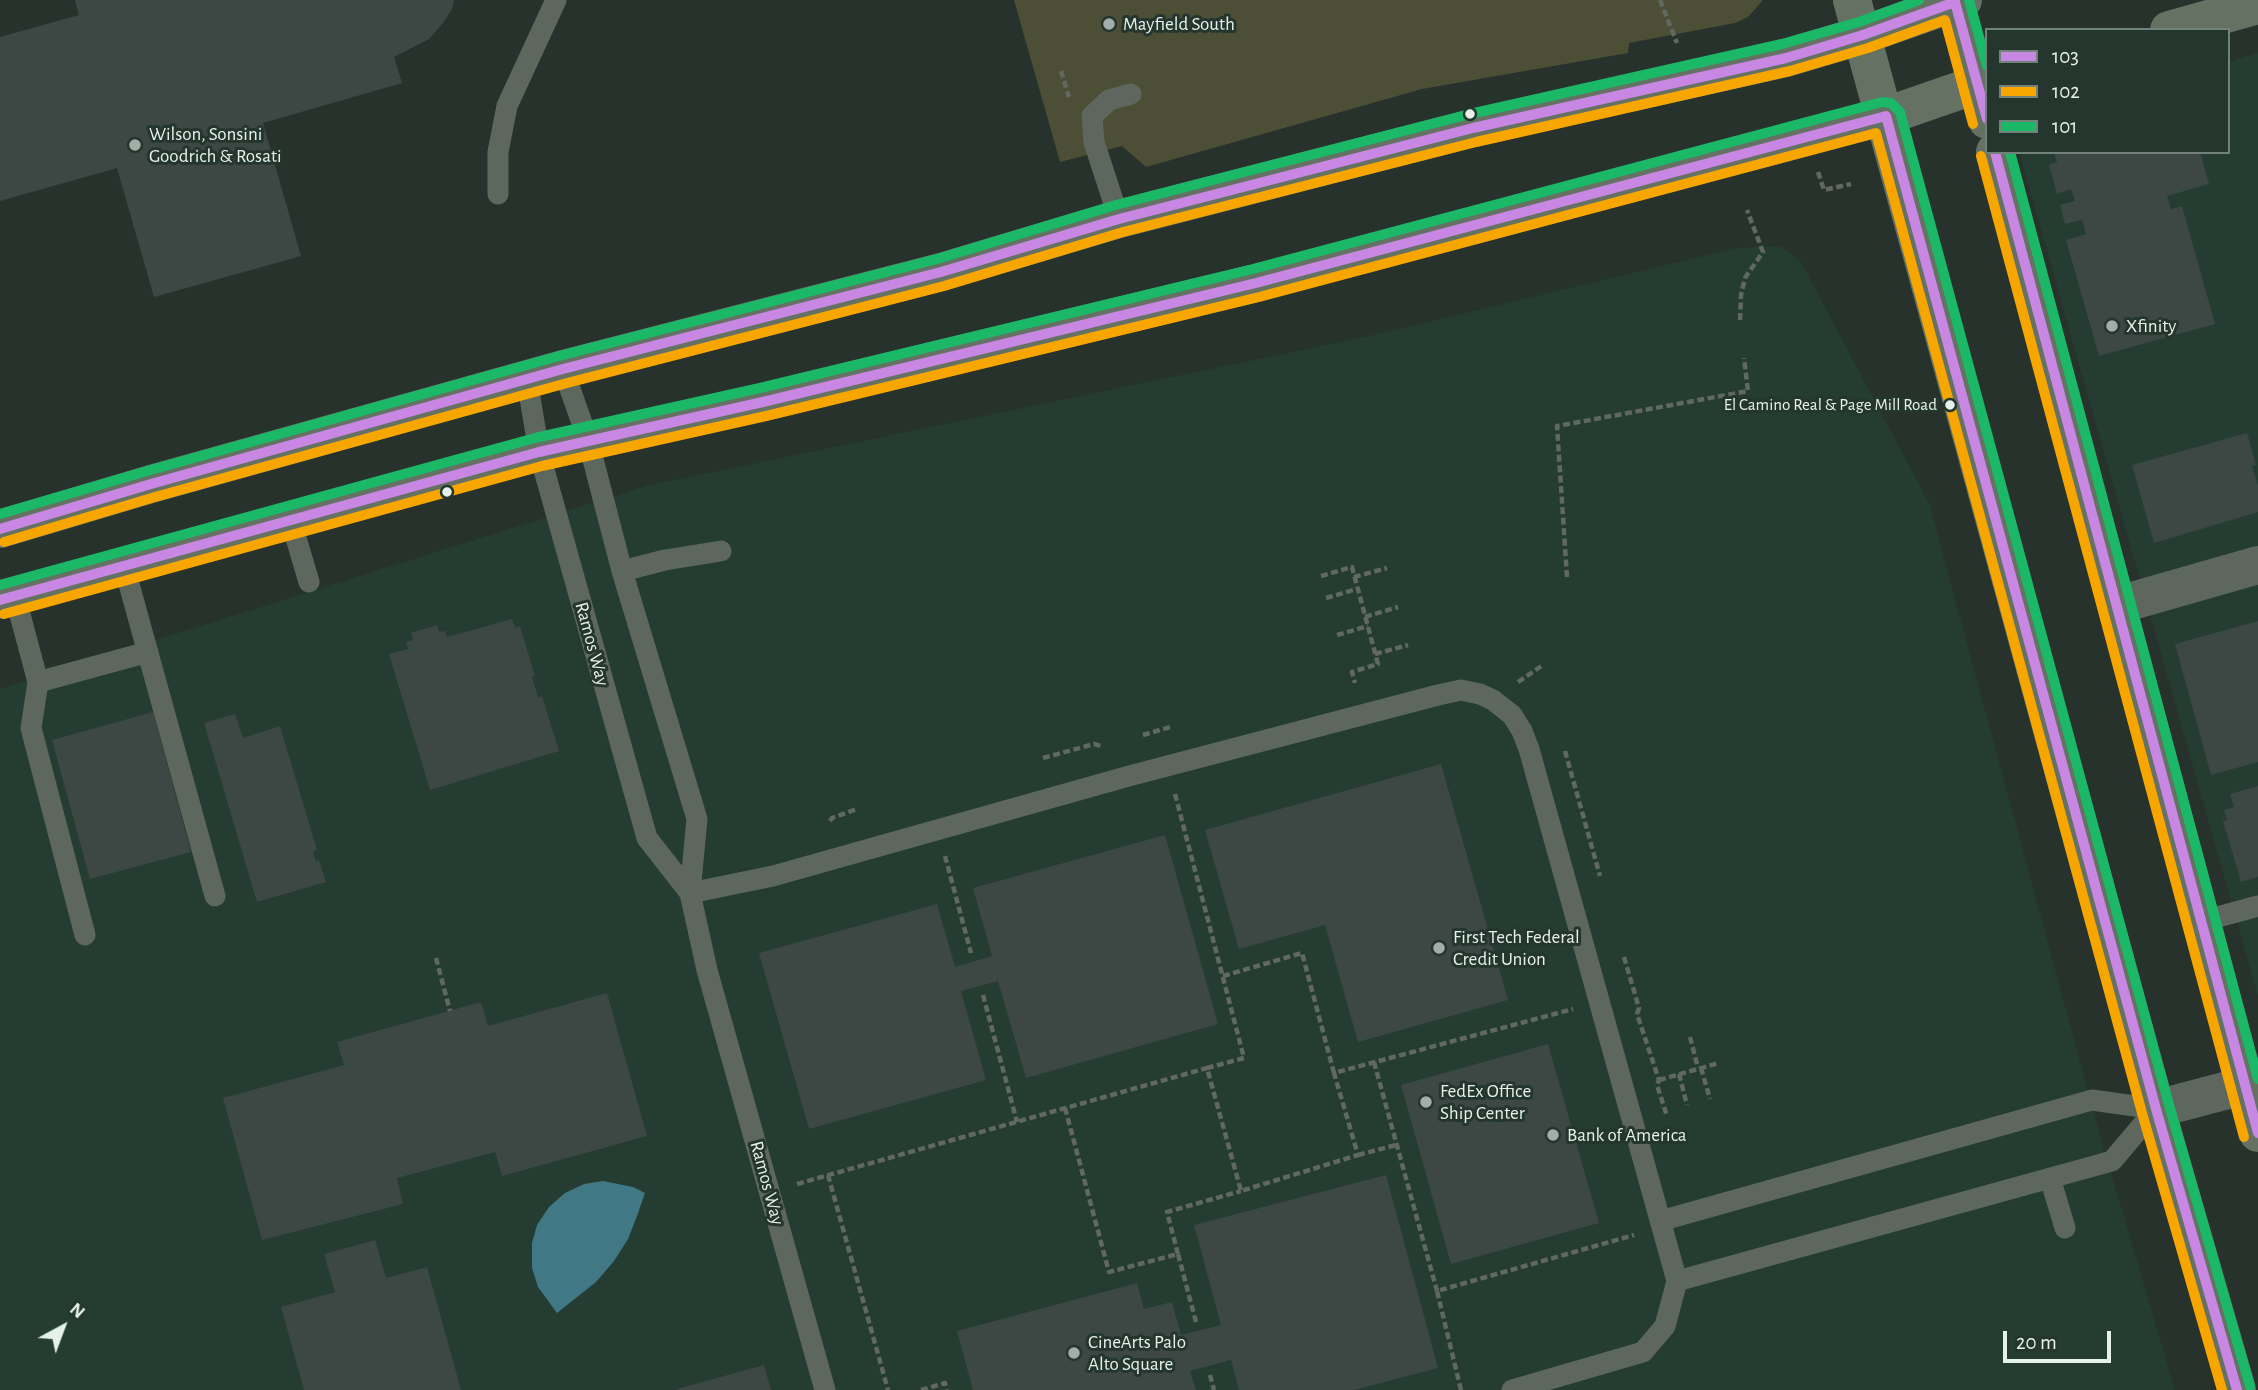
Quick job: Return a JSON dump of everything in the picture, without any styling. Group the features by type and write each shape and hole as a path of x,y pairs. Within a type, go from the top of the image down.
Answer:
{"main road":[{"path":"0,529 563,369 941,272 1119,219 1473,128 1786,58 1858,18 1957,1 1982,82 1985,105"},
{"path":"2176,28 2258,5"},
{"path":"1858,18 2156,1109 2237,1390"},
{"path":"7,598 539,452 764,402 1243,286 1886,116 1982,82"},
{"path":"1996,154 2203,921 2252,1084 2258,1133"}],"street":[{"path":"2118,605 2258,565"},
{"path":"2156,1109 2252,1084"}],"lane":[{"path":"498,194 498,152 507,106 556,0"},
{"path":"1119,219 1094,142 1092,116 1109,100 1131,93"},
{"name":"Ramos Way","path":"563,369 588,440 622,571 697,819 690,893 707,970 825,1390"},
{"name":"Ramos Way","path":"527,380 539,452 647,838 690,893"},
{"path":"291,521 309,582"},
{"path":"622,571 665,560 720,551"},
{"path":"124,566 215,896"},
{"path":"7,598 38,682 31,728 85,935"},
{"path":"38,682 148,652"},
{"path":"690,893 773,876 1168,766 1461,690 1480,694 1493,701 1512,715 1529,749 1677,1281 1665,1326 1643,1352 1512,1390"},
{"path":"2203,921 2258,906"},
{"path":"1661,1224 2092,1100 2156,1109"},
{"path":"1677,1281 2112,1161 2156,1109"},
{"path":"2050,1178 2065,1228"}],"path":[{"path":"1660,0 1676,43"},
{"path":"1824,190 1851,184"},
{"path":"1740,320 1745,278 1763,251 1747,210"},
{"path":"1567,577 1557,426 1748,391 1744,358"},
{"path":"1321,576 1352,567 1378,664 1352,672 1355,683"},
{"path":"1354,577 1387,568"},
{"path":"1326,598 1357,589"},
{"path":"1365,617 1398,607"},
{"path":"1337,635 1368,626"},
{"path":"1375,654 1408,645"},
{"path":"1513,686 1543,665"},
{"path":"1143,735 1170,727"},
{"path":"1043,758 1094,744 1101,746"},
{"path":"1565,751 1600,876"},
{"path":"769,1191 1244,1058 1168,766"},
{"path":"830,821 857,809"},
{"path":"937,830 971,953"},
{"path":"1223,976 1302,953 1358,1155"},
{"path":"1624,957 1639,1008 1637,1014 1659,1080 1657,1085 1667,1116"},
{"path":"436,958 450,1011"},
{"path":"983,995 1017,1122"},
{"path":"1334,1073 1599,1002"},
{"path":"1689,1037 1710,1098"},
{"path":"1374,1062 1461,1390"},
{"path":"1659,1080 1719,1063"},
{"path":"1207,1068 1241,1191"},
{"path":"1679,1074 1687,1105"},
{"path":"1065,1108 1109,1272 1178,1254"},
{"path":"1196,1322 1167,1212 1396,1145"},
{"path":"828,1175 887,1390"},
{"path":"1437,1292 1661,1224"},
{"path":"1210,1375 1214,1390"},
{"path":"921,1390 946,1383 947,1390"}],"shaded area":[{"path":"1014,0 1763,0 1748,17 1735,23 1629,43 1628,53 1422,89 1146,167 1122,146 1060,162"},
{"path":"2258,53 2258,996 2020,154 2230,154 2230,61"},
{"path":"1737,248 1784,248 1801,262 1929,503 2099,1132 2175,1390 0,1390 0,689 646,486 1365,337"}],"water":[{"path":"603,1181 633,1187 645,1193 628,1239 614,1261 596,1282 557,1313 538,1287 532,1268 532,1243 537,1225 549,1207 565,1193 584,1184"}],"building":[{"name":"Wilson, Sonsini Goodrich & Rosati","path":"75,0 454,0 452,9 429,39 394,57 402,83 263,123 301,256 154,297 117,168 0,201 0,37 79,15"},
{"path":"2055,154 2201,154 2209,184 2167,196 2171,209 2182,206 2215,324 2099,356 2066,240 2086,234 2082,220 2065,224 2060,205 2075,201 2071,189 2057,194 2049,165 2057,162"},
{"path":"2247,433 2256,465 2252,466 2258,486 2258,512 2154,543 2132,465"},
{"path":"512,619 515,628 520,626 535,676 532,677 538,697 542,696 559,751 430,790 389,654 408,649 406,642 413,640 411,633 437,625 439,632 445,631 447,637"},
{"path":"2258,621 2258,762 2211,775 2175,644"},
{"path":"153,712 191,852 90,879 52,740"},
{"path":"235,714 243,738 280,726 317,850 313,851 326,882 257,902 204,723"},
{"path":"1441,764 1508,1000 1358,1042 1325,925 1239,949 1205,830"},
{"path":"2258,786 2258,877 2241,882 2223,821 2227,820 2224,810 2234,807 2230,794"},
{"path":"1165,835 1218,1024 1026,1078 998,981 961,991 986,1080 809,1129 759,953 937,904 955,967 992,956 973,888"},
{"path":"607,993 647,1136 502,1176 495,1152 397,1178 403,1204 262,1240 223,1098 344,1065 337,1042 481,1002 488,1026"},
{"path":"1548,1044 1599,1223 1451,1264 1401,1085"},
{"path":"1386,1175 1438,1368 1354,1390 1239,1390 1231,1360 1190,1371 1196,1390 973,1390 957,1331 1137,1283 1144,1309 1172,1302 1181,1335 1221,1325 1194,1225"},
{"path":"375,1240 386,1278 427,1267 461,1390 304,1390 281,1307 335,1292 324,1254"},
{"path":"764,1365 771,1390 677,1390 677,1389"}],"transit line":[{"name":"101","path":"0,514 559,356 937,259 1116,205 1470,114 1782,44 1859,22 1919,0"},
{"name":"101","path":"1969,0 1985,59"},
{"name":"103","path":"0,529 563,369 941,272 1119,219 1473,128 1786,58 1863,35 1955,2 1985,112"},
{"name":"102","path":"4,542 155,497 567,383 944,286 1123,232 1476,142 1790,71 1868,48 1945,20 1973,124"},
{"name":"101","path":"0,585 535,438 760,388 1253,269 1882,102 1891,103 1900,112 2169,1105 2250,1386"},
{"name":"103","path":"0,600 539,452 763,402 1256,283 1886,116 2156,1109 2237,1390"},
{"name":"102","path":"4,614 542,466 766,416 1259,297 1876,133 2142,1113 2222,1390"},
{"name":"103","path":"1996,154 2258,1133"},
{"name":"101","path":"2011,154 2258,1079"},
{"name":"102","path":"1981,156 2244,1137"}],"place":[{"name":"Mayfield South","path":"1109,24"},
{"name":"Wilson, Sonsini Goodrich & Rosati","path":"135,145"},
{"name":"Xfinity","path":"2112,326"},
{"name":"El Camino Real & Page Mill Road","path":"1950,405"},
{"name":"First Tech Federal Credit Union","path":"1439,948"},
{"name":"FedEx Office Ship Center","path":"1426,1102"},
{"name":"Bank of America","path":"1553,1135"},
{"name":"CineArts Palo Alto Square","path":"1074,1353"}]}
